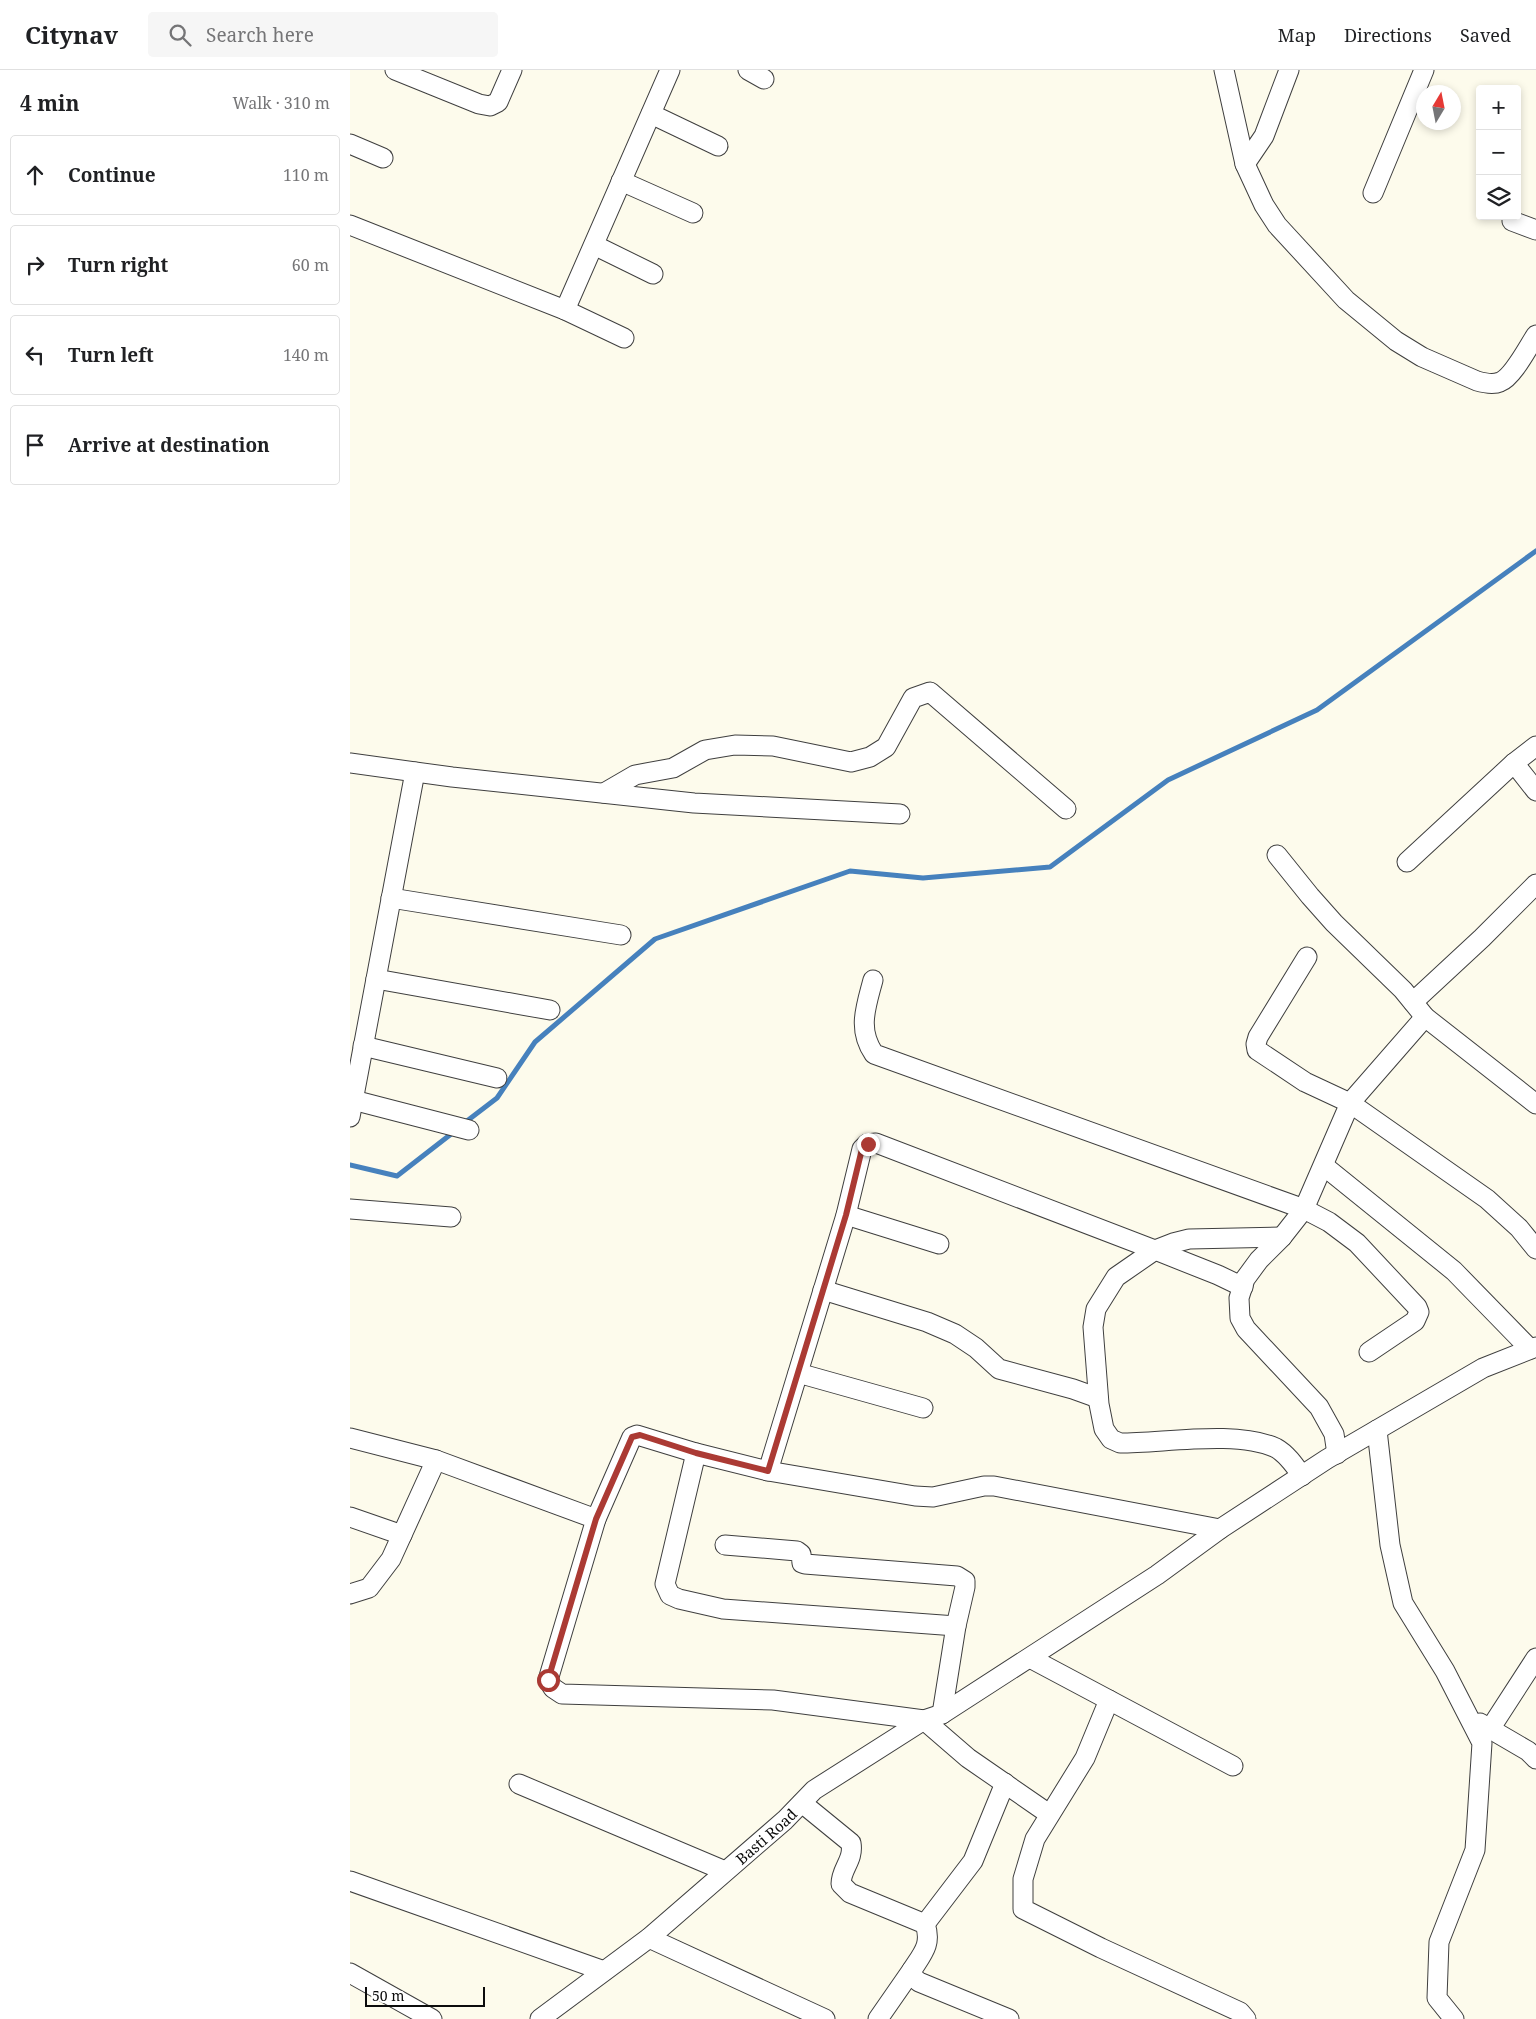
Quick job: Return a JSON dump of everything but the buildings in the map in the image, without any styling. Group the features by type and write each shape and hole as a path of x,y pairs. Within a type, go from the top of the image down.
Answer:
{"street":[{"path":"394,70 479,104 490,106 498,102 512,70"},
{"path":"565,310 670,70"},
{"path":"1224,70 1245,164 1264,205 1278,226 1346,300 1396,341 1410,350 1477,381 1488,384 1500,383 1507,378 1536,335"},
{"path":"1245,164 1264,136 1289,70"},
{"path":"1373,193 1424,70"},
{"path":"651,114 718,146"},
{"path":"350,144 383,158"},
{"path":"621,181 693,214"},
{"path":"1512,221 1536,230"},
{"path":"350,225 565,310 624,338"},
{"path":"594,245 653,274"},
{"path":"604,793 635,775 673,768 705,750 735,745 773,746 851,762 870,757 886,747 913,698 930,692 1066,810"},
{"path":"1407,862 1514,763 1536,746"},
{"path":"350,763 415,772 694,802 900,814"},
{"path":"1514,763 1536,791"},
{"path":"415,772 352,1109 469,1130"},
{"path":"1277,855 1328,916 1413,1002 1425,1018 1536,1104"},
{"path":"1413,1002 1482,938 1536,884"},
{"path":"391,898 621,935"},
{"path":"1307,957 1258,1037 1257,1050 1305,1082 1350,1103 1487,1199 1519,1228 1536,1249"},
{"path":"376,979 550,1010"},
{"path":"873,980 865,1013 864,1029 866,1042 874,1054 1304,1209 1329,1222 1357,1243 1417,1307 1419,1312 1415,1321 1368,1352"},
{"path":"1337,1454 1334,1434 1319,1407 1246,1329 1240,1318 1239,1298 1245,1279 1259,1260 1304,1209 1350,1103 1425,1018"},
{"path":"363,1046 497,1078"},
{"path":"768,1471 846,1215 862,1149 868,1144 876,1143 1155,1250 1243,1287"},
{"path":"802,1803 814,1790 924,1720 942,1714 1030,1658 1337,1454 1483,1368 1533,1348 1454,1271 1324,1166"},
{"path":"350,1209 451,1217"},
{"path":"846,1215 939,1244"},
{"path":"1282,1236 1190,1239 1173,1243 1155,1250 1116,1277 1096,1309 1093,1328 1098,1398 1104,1429 1111,1439 1120,1443 1207,1439 1255,1442 1277,1449 1286,1455 1302,1476"},
{"path":"823,1290 927,1322 955,1334 976,1348 999,1369 1073,1389 1098,1398"},
{"path":"798,1373 923,1408"},
{"path":"1377,1430 1390,1545 1403,1603 1445,1671 1482,1743 1475,1850 1439,1942 1437,1998 1454,2019"},
{"path":"1049,1814 968,1758 924,1720 773,1700 562,1694 553,1688 548,1680 596,1519 632,1437 640,1435 696,1453 768,1471 934,1497 984,1486 1001,1487 1220,1530"},
{"path":"350,1438 436,1460 596,1519"},
{"path":"696,1453 665,1584 670,1595 723,1609 956,1626"},
{"path":"350,1594 369,1588 391,1559 436,1460"},
{"path":"350,1517 402,1534"},
{"path":"725,1545 797,1551 801,1554 802,1563 805,1564 958,1576 965,1581 966,1587 956,1626 942,1714"},
{"path":"1030,1658 1233,1766"},
{"path":"1490,1728 1536,1658"},
{"path":"1110,1700 1085,1758 1035,1839 1023,1879 1023,1909 1101,1948 1240,2012 1246,2019"},
{"path":"1468,1716 1528,1751 1536,1759"},
{"path":"878,2019 926,1948 928,1935 925,1924 973,1861 1006,1783"},
{"path":"519,1784 726,1871"},
{"name":"Basti Road","path":"540,2019 649,1938 802,1803 851,1843 851,1859 841,1876 841,1884 850,1892 925,1924"},
{"path":"350,1882 604,1971"},
{"path":"649,1938 825,2019"},
{"path":"912,1970 913,1977 918,1982 1009,2019"},
{"path":"350,1973 432,2019"}],"waterway":[{"path":"463,1124 497,1098 535,1042 655,939 850,871 923,878 1050,867 1168,780 1317,710 1536,551"},
{"path":"350,1165 397,1176 455,1131"}],"route":[{"path":"548,1680 596,1519 632,1437 640,1435 696,1453 768,1471 846,1215 862,1149 868,1144"}]}
